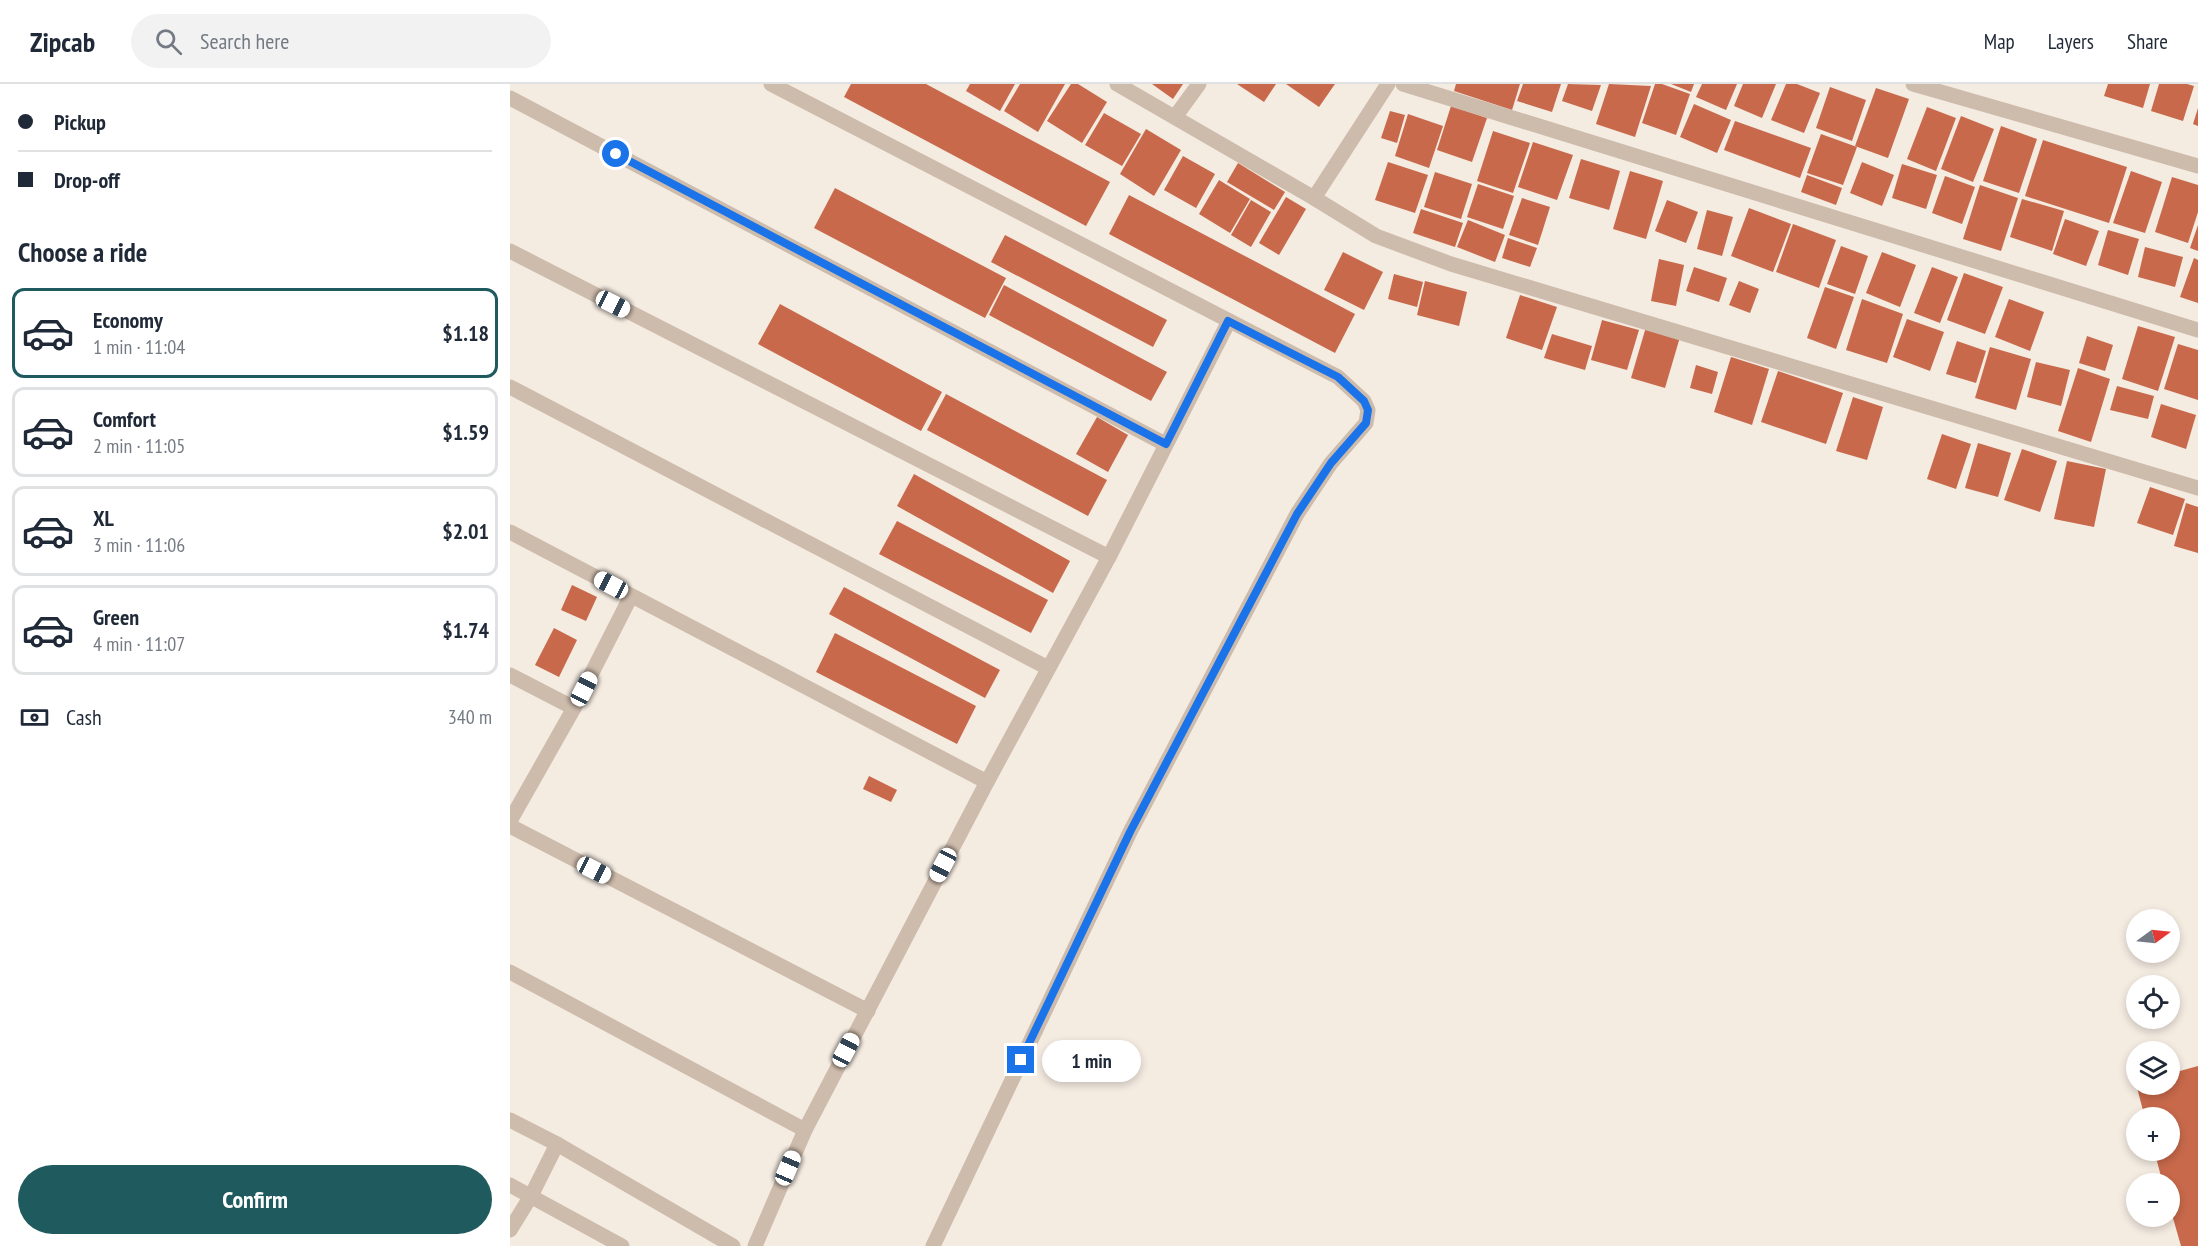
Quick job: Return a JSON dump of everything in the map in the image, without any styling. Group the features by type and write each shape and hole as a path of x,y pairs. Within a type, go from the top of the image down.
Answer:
{"street":[{"path":"771,84 1338,377 1364,401 1368,410 1366,423 1331,463 1291,525 1130,832 933,1246"},
{"path":"1117,84 1376,236 1451,264 2197,483"},
{"path":"1175,117 1199,84"},
{"path":"1314,198 1388,84"},
{"path":"1403,84 2198,330"},
{"path":"1913,84 2198,166"},
{"path":"510,98 1166,444"},
{"path":"510,251 1110,557"},
{"path":"755,1246 804,1130 987,782 1110,557 1228,321"},
{"path":"510,387 1048,668"},
{"path":"510,532 987,782"},
{"path":"510,821 574,708 631,596"},
{"path":"510,675 574,708"},
{"path":"510,826 867,1011"},
{"path":"510,972 804,1130"},
{"path":"510,1120 557,1144 733,1246"},
{"path":"510,1230 531,1196 557,1144"},
{"path":"510,1185 622,1246"}],"building":[{"path":"851,84 926,84 1110,182 1086,226 844,97"},
{"path":"970,84 1015,84 1000,111 966,91"},
{"path":"1020,84 1065,84 1038,132 1004,111"},
{"path":"1071,84 1078,84 1107,102 1082,143 1047,121"},
{"path":"1152,84 1183,84 1173,99"},
{"path":"1237,84 1276,84 1264,102"},
{"path":"1286,84 1335,84 1319,107"},
{"path":"1456,84 1520,84 1512,110 1454,91"},
{"path":"1523,84 1561,84 1552,112 1517,101"},
{"path":"1568,84 1601,85 1592,111 1562,101"},
{"path":"1609,84 1651,86 1635,137 1596,124"},
{"path":"1655,84 1662,84 1690,94 1676,135 1642,123"},
{"path":"1671,84 1694,84 1691,92"},
{"path":"1702,84 1737,84 1726,110 1696,97"},
{"path":"1743,84 1776,84 1762,118 1734,106"},
{"path":"1786,84 1797,84 1820,93 1804,133 1771,120"},
{"path":"2108,84 2150,84 2143,108 2104,96"},
{"path":"2159,84 2194,86 2183,121 2151,111"},
{"path":"1830,87 1866,100 1852,141 1816,128"},
{"path":"1876,88 1909,99 1888,158 1855,146"},
{"path":"1694,104 1731,120 1717,153 1680,137"},
{"path":"1451,106 1487,118 1472,162 1437,150"},
{"path":"1927,107 1956,118 1936,171 1907,159"},
{"path":"2198,108 2198,126 2193,124"},
{"path":"1390,111 1405,115 1397,143 1381,138"},
{"path":"1104,113 1141,134 1122,166 1085,145"},
{"path":"1408,114 1443,126 1429,168 1395,156"},
{"path":"1961,116 1994,129 1973,182 1941,169"},
{"path":"1735,121 1811,148 1800,178 1724,150"},
{"path":"2001,126 2037,139 2019,193 1983,181"},
{"path":"1146,129 1181,150 1154,196 1120,174"},
{"path":"1493,131 1530,143 1513,193 1477,181"},
{"path":"1821,134 1857,147 1843,185 1807,173"},
{"path":"2043,140 2127,167 2109,223 2025,196"},
{"path":"1533,142 1573,155 1557,200 1518,187"},
{"path":"1183,156 1215,174 1196,208 1164,190"},
{"path":"1581,159 1620,171 1609,210 1569,198"},
{"path":"1388,162 1428,175 1415,213 1375,200"},
{"path":"1862,162 1894,175 1882,206 1850,193"},
{"path":"1238,163 1285,192 1274,210 1227,182"},
{"path":"1902,164 1937,175 1926,209 1892,198"},
{"path":"1630,171 1663,181 1646,239 1613,229"},
{"path":"2131,171 2162,182 2145,233 2113,223"},
{"path":"1435,172 1472,184 1461,219 1424,207"},
{"path":"1807,175 1842,188 1836,205 1801,192"},
{"path":"1945,176 1975,187 1962,224 1932,213"},
{"path":"2172,177 2198,185 2198,212 2188,243 2155,232"},
{"path":"1219,180 1250,199 1230,233 1199,214"},
{"path":"1478,184 1514,196 1503,229 1467,217"},
{"path":"1980,185 2018,198 2001,251 1963,239"},
{"path":"835,188 1006,278 985,318 814,228"},
{"path":"1129,195 1355,314 1335,353 1109,234"},
{"path":"1286,197 1306,209 1279,255 1259,243"},
{"path":"1522,198 1550,207 1538,245 1509,235"},
{"path":"2022,199 2064,211 2052,251 2010,237"},
{"path":"1251,200 1271,212 1251,247 1231,235"},
{"path":"1667,200 1698,212 1686,243 1655,231"},
{"path":"1749,208 1791,224 1773,272 1731,256"},
{"path":"1421,209 1463,223 1455,247 1413,233"},
{"path":"1707,210 1733,217 1722,256 1697,249"},
{"path":"2065,219 2099,231 2086,266 2053,254"},
{"path":"1468,220 1505,235 1495,262 1457,247"},
{"path":"1793,224 1836,240 1819,288 1776,272"},
{"path":"2198,225 2198,251 2190,248"},
{"path":"2108,230 2139,239 2128,275 2098,265"},
{"path":"1005,235 1167,320 1153,347 991,262"},
{"path":"1508,238 1537,248 1530,267 1502,258"},
{"path":"1841,246 1868,256 1855,294 1827,284"},
{"path":"2145,247 2183,257 2175,287 2138,277"},
{"path":"1343,252 1383,272 1364,310 1324,290"},
{"path":"1882,252 1916,265 1900,307 1866,293"},
{"path":"2194,258 2198,260 2198,303 2180,297"},
{"path":"1659,259 1684,265 1676,306 1651,301"},
{"path":"1694,267 1727,278 1719,302 1686,291"},
{"path":"1932,267 1958,277 1940,323 1914,313"},
{"path":"1964,273 2003,287 1985,334 1947,320"},
{"path":"1394,274 1423,282 1417,307 1388,299"},
{"path":"1425,281 1467,292 1459,326 1417,315"},
{"path":"1739,281 1759,289 1750,313 1729,305"},
{"path":"1004,285 1167,372 1151,401 989,315"},
{"path":"1825,287 1854,297 1836,349 1807,338"},
{"path":"1520,295 1557,307 1542,350 1506,338"},
{"path":"1862,299 1903,314 1887,363 1846,350"},
{"path":"2009,299 2044,312 2030,351 1995,337"},
{"path":"780,304 942,392 921,431 758,344"},
{"path":"1907,319 1944,332 1930,371 1893,357"},
{"path":"1602,320 1639,330 1627,370 1591,360"},
{"path":"2138,326 2175,337 2158,391 2122,379"},
{"path":"1646,327 1680,337 1665,388 1631,378"},
{"path":"1552,334 1592,346 1585,370 1544,358"},
{"path":"2087,336 2113,345 2105,371 2079,363"},
{"path":"1957,341 1986,351 1976,383 1946,374"},
{"path":"2178,344 2198,350 2198,400 2164,389"},
{"path":"1990,347 2031,359 2016,410 1975,398"},
{"path":"1731,357 1769,369 1752,425 1714,412"},
{"path":"2036,362 2070,370 2061,406 2027,397"},
{"path":"1696,365 1718,372 1712,394 1690,388"},
{"path":"2078,368 2110,379 2091,442 2058,431"},
{"path":"1778,371 1843,393 1826,444 1761,422"},
{"path":"2117,386 2154,396 2148,419 2110,410"},
{"path":"946,394 1107,480 1088,516 927,430"},
{"path":"1853,397 1883,407 1867,460 1836,451"},
{"path":"2161,404 2196,415 2186,449 2151,437"},
{"path":"1097,417 1128,435 1108,472 1076,454"},
{"path":"1942,434 1971,444 1956,489 1927,479"},
{"path":"1978,443 2011,453 1998,497 1965,488"},
{"path":"2022,449 2057,461 2040,512 2004,500"},
{"path":"2067,461 2106,469 2094,527 2054,519"},
{"path":"914,474 1070,561 1053,593 897,506"},
{"path":"2150,487 2185,499 2173,535 2137,523"},
{"path":"2186,503 2198,507 2198,553 2174,546"},
{"path":"897,521 1048,600 1031,633 879,554"},
{"path":"572,585 597,597 586,621 561,610"},
{"path":"844,587 1000,670 985,698 829,614"},
{"path":"554,628 577,640 559,677 535,665"},
{"path":"835,633 976,706 957,744 816,672"},
{"path":"869,776 897,790 891,802 863,789"},
{"path":"2198,1066 2198,1246 2181,1246 2176,1227 2180,1227 2180,1173 2160,1173 2157,1161 2180,1161 2180,1107 2142,1107 2139,1095 2180,1095 2180,1071"}],"route":[{"path":"616,154 1166,444 1228,321 1338,377 1364,401 1368,410 1366,423 1331,463 1297,514 1130,832 1021,1060"}]}
